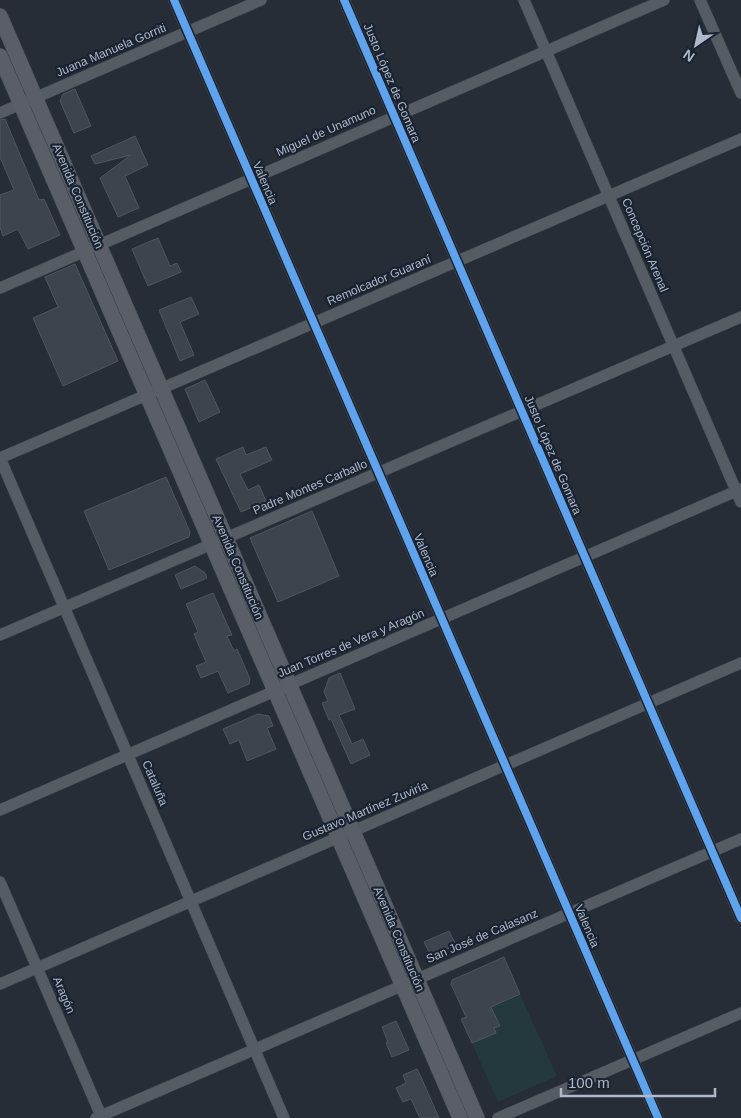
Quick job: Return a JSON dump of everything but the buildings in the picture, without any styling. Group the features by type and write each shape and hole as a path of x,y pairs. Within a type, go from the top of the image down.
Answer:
{"main road":[{"name":"Avenida Constitución","path":"0,16 477,1118"},
{"name":"Avenida Constitución","path":"0,56 460,1118"}],"street":[{"name":"Valencia","path":"174,0 658,1118"},
{"name":"Juana Manuela Gorriti","path":"0,113 261,0"},
{"name":"Justo López de Gomara","path":"344,0 741,918"},
{"name":"Concepción Arenal","path":"524,0 739,494"},
{"name":"Miguel de Unamuno","path":"0,288 664,0"},
{"path":"700,0 741,94"},
{"name":"Remolcador Guaraní","path":"0,458 741,139"},
{"name":"Padre Montes Carballo","path":"0,635 741,317"},
{"name":"Cataluña","path":"0,458 284,1118"},
{"name":"Juan Torres de Vera y Aragón","path":"0,810 585,557 739,494"},
{"name":"Gustavo Martínez Zuviría","path":"0,984 741,664"},
{"name":"San José de Calasanz","path":"100,1117 741,839"},
{"name":"Aragón","path":"0,882 100,1117"},
{"path":"498,1118 741,1013"}],"green space":[{"path":"520,994 557,1076 498,1102 461,1019"}],"cycle path":[{"path":"174,0 658,1118"},
{"path":"344,0 741,918"}]}
